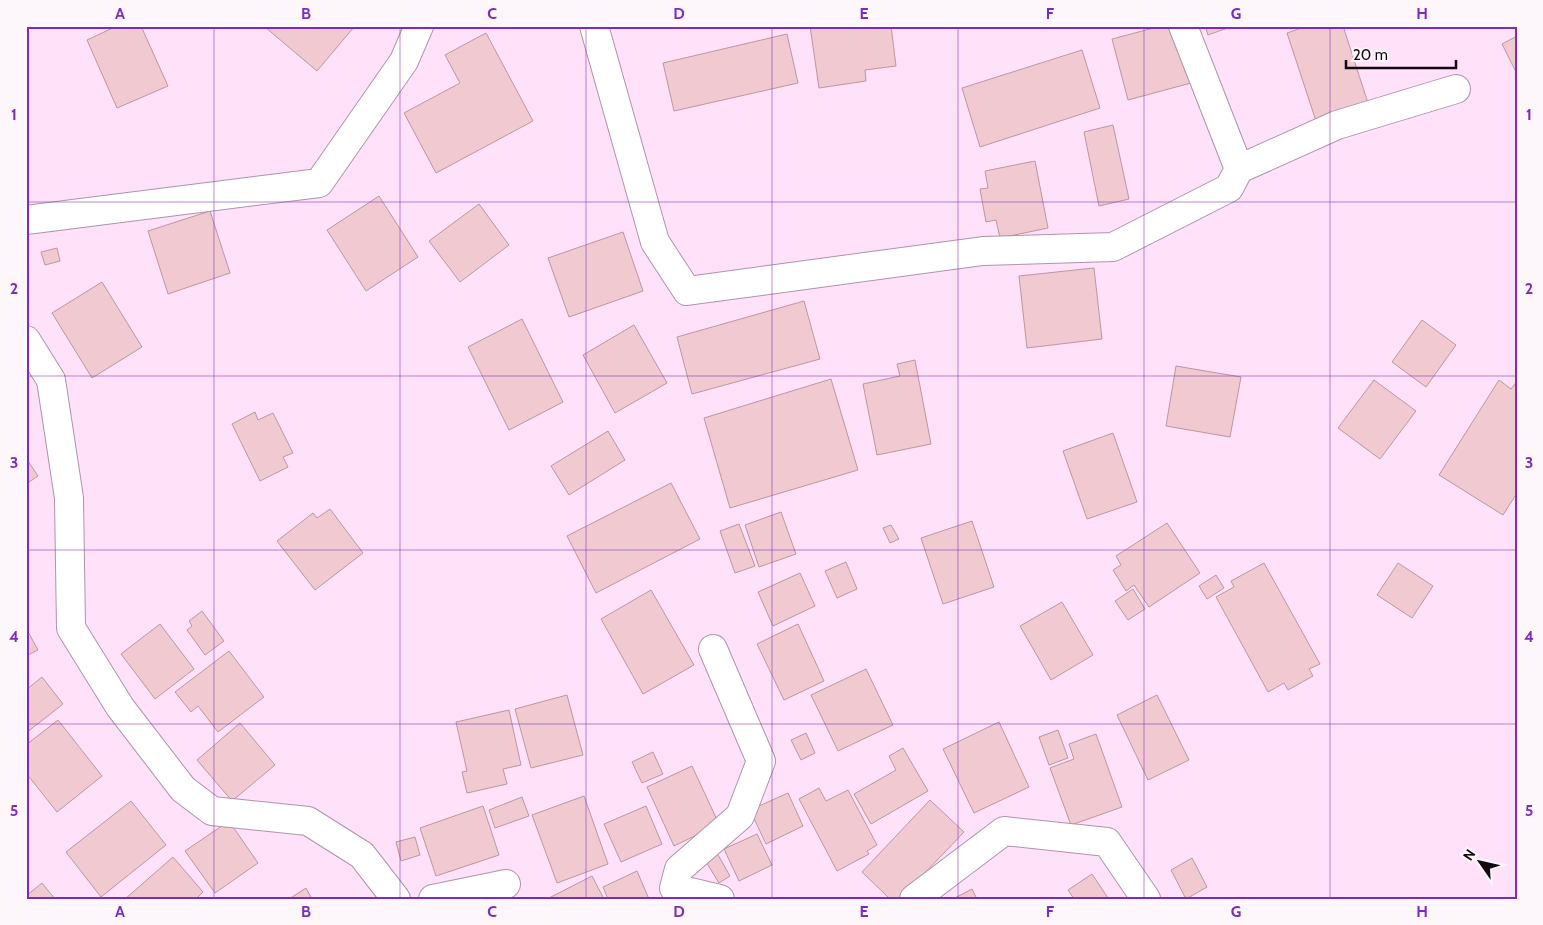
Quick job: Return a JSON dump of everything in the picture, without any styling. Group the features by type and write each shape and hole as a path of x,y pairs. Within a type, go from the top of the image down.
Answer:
{"street":[{"path":"26,220 319,183 404,61 419,26"},
{"path":"594,26 655,242 687,291 983,251 1113,247 1228,188 1239,169 1337,125 1456,89"},
{"path":"1183,26 1239,169"},
{"path":"26,340 52,380 69,498 71,628 120,707 183,789 212,811 308,822 362,855 396,899"},
{"path":"713,649 761,761 740,816 679,869 674,888 720,899"},
{"path":"914,899 1004,831 1107,842 1146,899"},
{"path":"433,899 506,884"}],"building":[{"path":"117,26 141,26 168,86 117,108 87,40"},
{"path":"810,26 891,26 896,66 865,70 866,81 819,88"},
{"path":"1161,26 1171,26 1176,48 1182,46 1191,83 1128,100 1112,39"},
{"path":"1205,26 1233,26 1208,35"},
{"path":"1307,26 1343,26 1368,103 1316,121 1287,33"},
{"path":"265,27 354,27 317,71"},
{"path":"486,33 533,121 436,173 404,113 460,83 445,55"},
{"path":"787,34 798,83 674,111 663,63"},
{"path":"1517,36 1517,74 1502,44"},
{"path":"1082,50 1100,108 980,147 962,88"},
{"path":"1113,125 1129,199 1099,206 1084,132"},
{"path":"1035,161 1048,228 1000,238 996,220 986,222 980,189 988,188 985,171"},
{"path":"379,196 418,257 366,291 327,230"},
{"path":"479,204 509,245 460,282 429,241"},
{"path":"210,211 230,273 168,294 148,231"},
{"path":"623,232 643,291 569,317 548,258"},
{"path":"57,248 60,261 45,265 41,252"},
{"path":"1094,268 1102,339 1027,348 1019,276"},
{"path":"102,282 142,347 92,378 52,313"},
{"path":"804,301 820,359 692,394 677,337"},
{"path":"522,319 563,402 509,430 468,347"},
{"path":"1422,320 1456,345 1426,387 1392,362"},
{"path":"634,325 667,383 615,413 583,355"},
{"path":"915,360 931,444 877,455 863,384 900,376 897,364"},
{"path":"1176,366 1241,377 1230,437 1166,426"},
{"path":"831,379 858,470 730,508 704,418"},
{"path":"1374,380 1416,411 1380,459 1338,428"},
{"path":"1499,380 1511,389 1517,381 1517,493 1503,515 1439,475"},
{"path":"255,412 258,420 273,413 293,453 283,457 288,467 260,481 232,424"},
{"path":"608,431 625,460 569,495 551,466"},
{"path":"1113,433 1137,502 1087,519 1063,451"},
{"path":"26,458 38,476 26,484"},
{"path":"671,483 700,539 596,593 567,536"},
{"path":"330,509 363,553 315,590 277,541 313,513 317,518"},
{"path":"781,512 796,554 759,567 745,525"},
{"path":"972,521 994,587 943,604 921,538"},
{"path":"1167,523 1200,573 1149,607 1134,585 1126,591 1113,570 1121,565 1116,556"},
{"path":"739,524 755,566 735,573 720,531"},
{"path":"891,525 899,539 890,543 883,528"},
{"path":"846,562 857,589 837,598 825,571"},
{"path":"1264,563 1320,664 1309,669 1313,676 1288,690 1284,683 1268,692 1216,597 1234,587 1231,581"},
{"path":"1398,563 1433,586 1412,618 1377,595"},
{"path":"800,573 815,606 773,626 758,592"},
{"path":"1216,575 1224,588 1207,599 1199,586"},
{"path":"1133,589 1145,609 1128,620 1115,601"},
{"path":"651,590 694,665 643,694 601,619"},
{"path":"1062,602 1093,655 1051,680 1020,626"},
{"path":"202,611 224,641 205,655 187,630 192,626 189,621"},
{"path":"160,624 194,669 155,699 121,654"},
{"path":"798,624 824,681 784,700 757,644"},
{"path":"26,628 38,650 26,656"},
{"path":"229,651 264,697 218,732 198,706 191,712 175,692"},
{"path":"866,669 893,725 838,751 811,695"},
{"path":"42,677 63,704 26,733 26,690"},
{"path":"567,695 583,755 531,768 515,709"},
{"path":"1157,695 1189,760 1148,780 1117,715"},
{"path":"509,710 521,765 503,769 507,784 467,793 462,772 467,771 456,722"},
{"path":"58,720 102,776 57,812 26,773 26,745"},
{"path":"999,722 1029,787 974,813 943,749"},
{"path":"240,723 275,765 232,801 197,760"},
{"path":"1058,730 1068,758 1049,765 1039,737"},
{"path":"806,733 815,753 801,760 791,740"},
{"path":"1096,734 1122,807 1071,825 1050,768 1074,759 1069,744"},
{"path":"903,748 928,791 871,824 854,794 896,770 889,756"},
{"path":"653,752 663,774 642,783 632,762"},
{"path":"692,766 719,824 674,846 647,787"},
{"path":"819,788 826,801 848,790 877,845 867,851 869,854 837,871 799,799"},
{"path":"788,793 803,826 766,844 750,810"},
{"path":"584,796 608,864 557,883 532,815"},
{"path":"522,797 529,816 495,828 489,810"},
{"path":"930,800 964,832 900,899 890,899 862,872"},
{"path":"131,801 166,845 101,897 66,852"},
{"path":"483,806 499,855 436,876 420,828"},
{"path":"646,806 662,844 621,862 604,824"},
{"path":"229,821 258,863 215,893 185,851"},
{"path":"757,834 772,865 739,881 724,849"},
{"path":"415,837 420,855 401,861 396,842"},
{"path":"717,853 730,876 719,883 705,860"},
{"path":"173,857 203,892 196,899 125,899"},
{"path":"1192,858 1207,887 1186,899 1171,870"},
{"path":"637,871 649,899 608,899 603,887"},
{"path":"1092,874 1108,898 1074,899 1068,890"},
{"path":"592,876 604,899 547,899"},
{"path":"42,883 55,899 26,899 26,896"},
{"path":"306,888 312,899 289,899"},
{"path":"972,889 977,899 953,899"}]}
